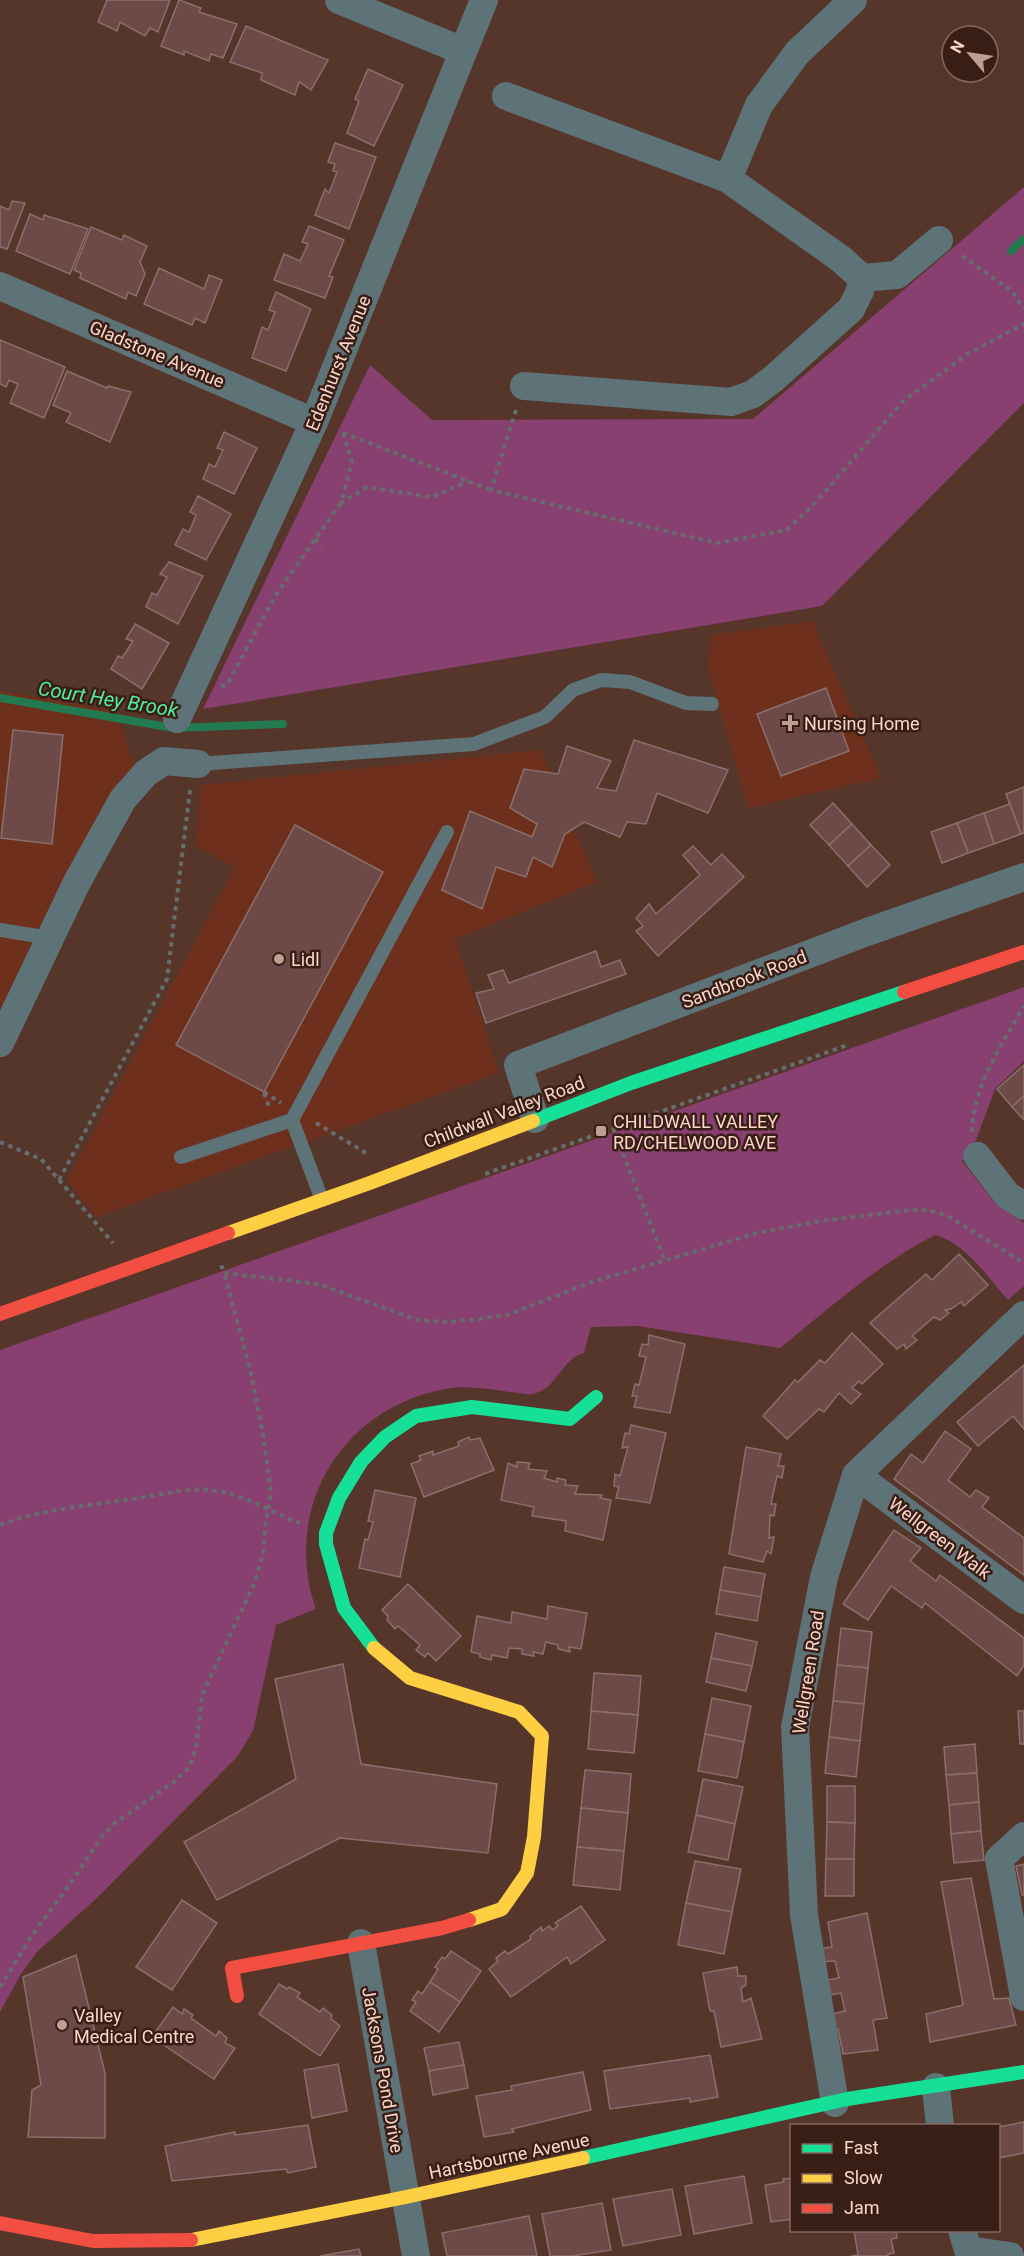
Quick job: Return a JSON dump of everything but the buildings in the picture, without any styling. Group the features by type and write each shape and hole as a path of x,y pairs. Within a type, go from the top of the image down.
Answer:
{"street":[{"path":"339,0 463,51"},
{"name":"Edenhurst Avenue","path":"177,719 314,422 484,0"},
{"path":"728,179 759,105 797,53 853,0"},
{"path":"506,96 728,179 841,259 862,278 897,275 939,240"},
{"path":"524,386 730,402 753,394 773,379 851,309 860,291 862,278"},
{"name":"Gladstone Avenue","path":"0,286 314,422"},
{"path":"0,1043 77,882 123,800 146,773 164,761 198,764"},
{"name":"Sandbrook Road","path":"535,1119 518,1065 856,936 1024,877"},
{"name":"Childwall Valley Road","path":"0,1314 322,1200 631,1083 1024,952"},
{"path":"977,1156 1007,1194 1024,1206"},
{"name":"Wellgreen Road","path":"835,2103 804,1915 795,1727 824,1577 856,1475 1024,1315"},
{"path":"237,1996 232,1968 442,1928 502,1909 527,1873 534,1837 542,1736 519,1712 410,1678 374,1648 344,1608 326,1544 326,1533 339,1498 361,1462 385,1437 416,1416 472,1407 570,1419 596,1397"},
{"name":"Wellgreen Walk","path":"856,1475 1024,1600"},
{"path":"1024,1836 999,1859 1024,1997"},
{"name":"Jacksons Pond Drive","path":"361,1943 416,2256"},
{"name":"Hartsbourne Avenue","path":"0,2223 52,2235 107,2242 180,2247 195,2240 406,2197 847,2099 1024,2073"},
{"path":"936,2087 940,2124"},
{"path":"963,2232 968,2250 1010,2256"}],"lane":[{"path":"198,764 474,744 545,717 573,690 601,680 630,682 686,703 712,704"},
{"path":"181,1156 294,1116 447,832"},
{"path":"0,930 50,938"},
{"path":"294,1116 322,1200"}],"path":[{"path":"939,240 1012,291 1024,309"},
{"path":"314,422 491,490 717,543 786,530 818,500 902,402 969,353 1024,324"},
{"path":"491,490 524,386"},
{"path":"192,687 226,686 275,596 341,503 352,462 343,433"},
{"path":"341,503 367,487 432,497 468,481"},
{"path":"315,539 322,546"},
{"path":"59,1180 167,979 191,786 164,761"},
{"path":"977,1156 972,1126 979,1094 993,1060 1024,1006"},
{"path":"481,1175 856,1042"},
{"path":"264,1092 294,1116 398,1172"},
{"path":"613,1128 665,1261"},
{"path":"0,1142 41,1160 133,1266"},
{"path":"224,1273 318,1284 418,1320 458,1321 507,1315 592,1282 777,1228 869,1215 928,1210 948,1216 1024,1263"},
{"path":"189,1248 199,1274 232,1263"},
{"path":"0,1987 33,1934 68,1888 101,1838 115,1823 174,1782 189,1768 195,1748 202,1695 254,1584 263,1555 271,1493 263,1434 247,1359 222,1267"},
{"path":"0,1525 94,1504 198,1489 233,1495 269,1509"}],"shaded area":[{"path":"1024,187 1024,403 822,606 203,709 370,365 432,420 753,419"},
{"name":"Nursing Home","path":"812,621 881,778 748,808 708,668 711,635"},
{"path":"0,691 116,711 134,766 54,963 0,1049"},
{"path":"540,750 597,882 455,939 499,1073 96,1217 67,1181 235,867 196,846 200,785"},
{"path":"1024,987 1024,1061 995,1089 976,1140 962,1161 996,1204 1024,1223 1024,1286 1008,1300 966,1253 957,1245 935,1235 874,1273 780,1348 637,1326 591,1327 584,1353 570,1361 540,1392 529,1394 461,1387 446,1389 409,1400 377,1417 350,1440 329,1468 314,1500 307,1535 307,1572 316,1609 276,1625 253,1731 237,1757 98,1897 37,1952 21,1974 0,2012 0,1350"}],"waterway":[{"path":"1011,251 1024,239"},
{"name":"Court Hey Brook","path":"0,698 174,728 283,724"}],"traffic: fast":[{"path":"533,1121 631,1083 904,992"},
{"path":"374,1648 344,1608 326,1544 326,1533 339,1498 361,1462 385,1437 416,1416 472,1407 570,1419 596,1397"},
{"path":"583,2158 847,2099 1024,2072"}],"traffic: slow":[{"path":"228,1233 367,1184 533,1121"},
{"path":"374,1648 410,1678 519,1712 542,1736 534,1837 527,1873 502,1909 469,1920"},
{"path":"191,2240 406,2197 583,2158"}],"traffic: jam":[{"path":"904,992 1024,952"},
{"path":"0,1314 228,1233"},
{"path":"237,1996 232,1968 442,1928 469,1920"},
{"path":"0,2223 93,2241 191,2240"}],"place":[{"name":"Nursing Home","path":"790,723"},
{"name":"Lidl","path":"279,959"},
{"name":"CHILDWALL VALLEY RD/CHELWOOD AVE","path":"601,1131"},
{"name":"Valley Medical Centre","path":"62,2025"}]}
